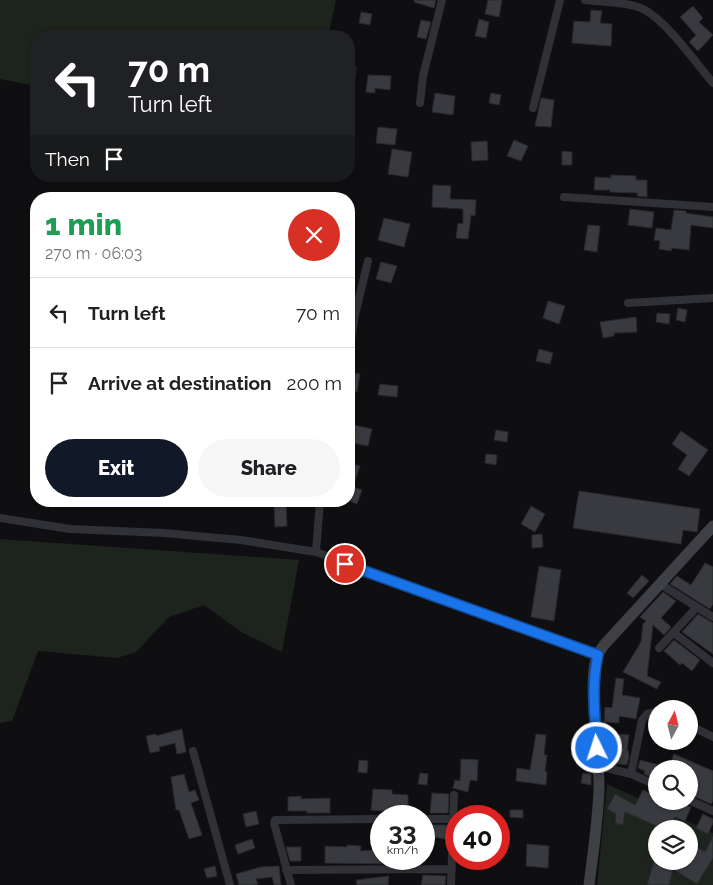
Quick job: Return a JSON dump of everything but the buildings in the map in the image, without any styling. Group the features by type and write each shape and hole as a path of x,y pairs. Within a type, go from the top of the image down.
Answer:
{"street":[{"path":"420,103 423,76 442,0"},
{"path":"533,108 560,0"},
{"path":"585,0 644,9 659,20 713,84"},
{"path":"564,197 713,207"},
{"path":"355,315 368,261"},
{"path":"628,303 713,298"},
{"path":"316,552 320,507"},
{"path":"0,518 70,529 164,533 241,540 316,552 598,655"},
{"path":"589,885 597,817 599,766 594,693 594,670 598,655 604,645 713,526"},
{"path":"660,584 713,617"},
{"path":"660,648 697,606"},
{"path":"674,633 713,663"},
{"path":"631,774 642,720 648,714"},
{"path":"698,730 713,737"},
{"path":"193,751 230,885"},
{"path":"599,766 631,774 648,781"},
{"path":"454,795 454,805"},
{"path":"698,804 713,811"},
{"path":"291,885 274,823 277,819 370,819"},
{"path":"286,870 445,869"},
{"path":"451,885 452,870"}],"shaded area":[{"path":"0,0 336,0 329,30 30,30 30,85 0,79"},
{"path":"0,539 299,560 282,652 241,632 204,605 169,617 136,652 117,658 38,651 12,721 0,723"},
{"path":"607,784 648,803 648,810 663,810 685,820 648,820 648,870 698,870 698,826 713,833 713,885 597,885"}],"route":[{"path":"345,564 598,655 594,670 597,748"}]}
